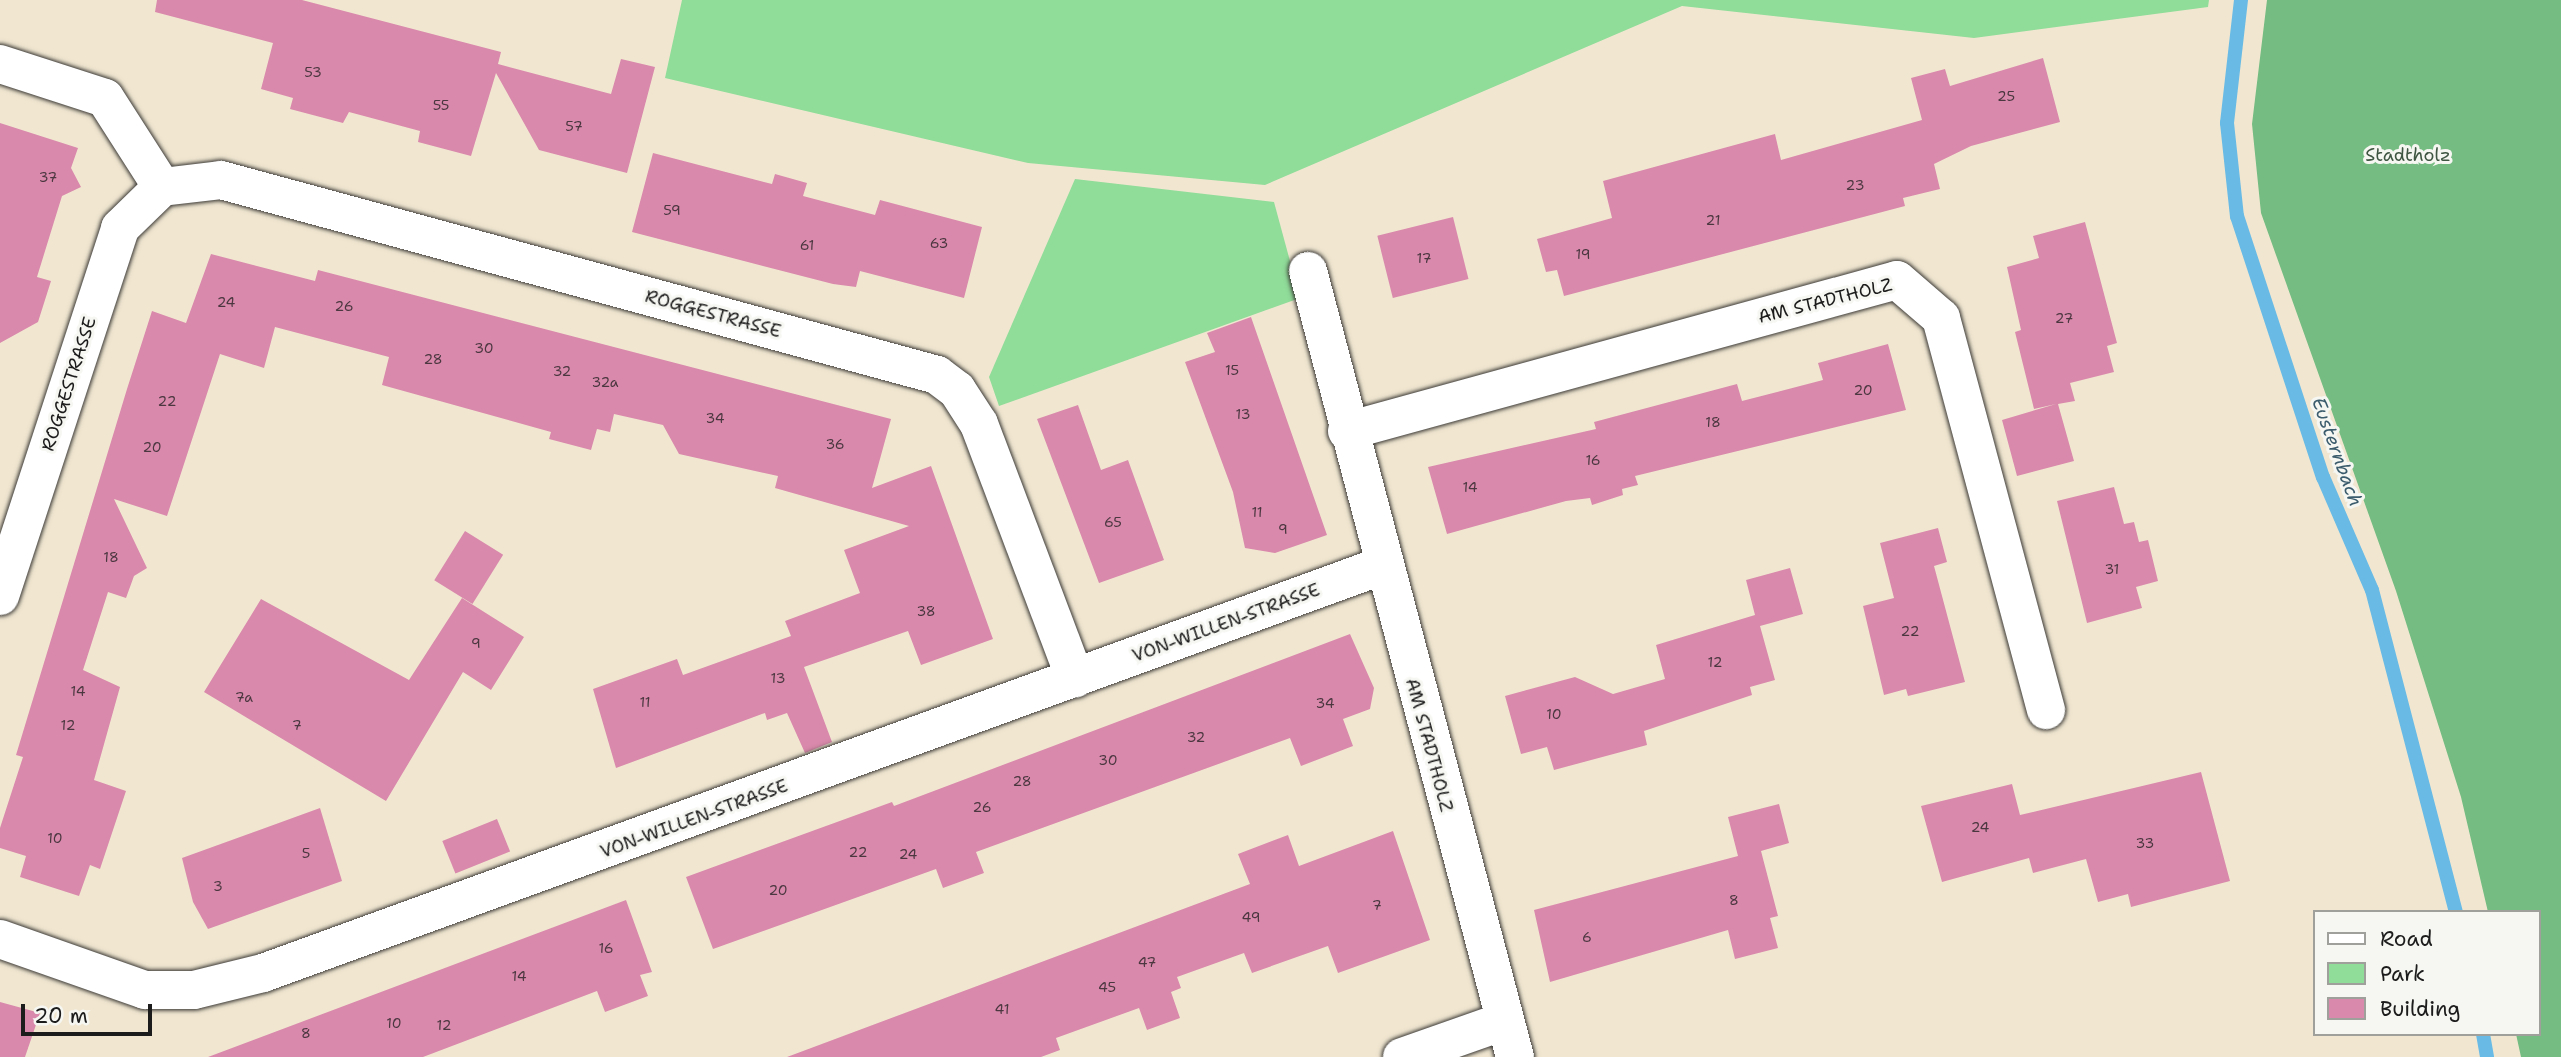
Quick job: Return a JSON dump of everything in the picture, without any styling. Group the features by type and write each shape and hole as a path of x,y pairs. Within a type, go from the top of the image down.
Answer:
{"street":[{"path":"0,64 105,98 162,187"},
{"name":"ROGGESTRASSE","path":"0,596 120,228 162,187 221,180 937,375 957,390 979,424 1075,678"},
{"name":"AM STADTHOLZ","path":"1308,271 1381,566 1515,1057"},
{"name":"AM STADTHOLZ","path":"1347,431 1897,280 1941,318 2046,710"},
{"name":"VON-WILLEN-STRASSE","path":"0,939 145,990 194,990 445,912 1381,566"},
{"path":"1402,1057 1504,1021"}],"green space":[{"path":"682,0 2209,0 2208,7 1974,38 1682,6 1265,185 1028,163 665,78"},
{"name":"Stadtholz","path":"2267,0 2561,0 2561,1057 2521,1057 2516,1036 2540,1036 2540,910 2488,910 2461,797 2396,591 2261,213 2252,124"},
{"path":"1075,179 1274,202 1300,298 999,406 989,377"}],"building":[{"path":"157,0 302,0 501,52 498,64 611,94 621,59 655,67 627,173 539,150 496,73 471,156 418,142 420,131 349,112 343,123 290,109 293,98 261,89 273,43 155,12"},
{"path":"2043,58 2060,122 1971,146 1934,164 1940,189 1903,198 1905,206 1564,296 1557,270 1546,272 1537,239 1612,218 1603,181 1775,134 1781,160 1922,120 1911,78 1945,69 1950,86"},
{"path":"0,123 78,148 71,168 81,187 62,196 37,277 51,281 38,322 0,343"},
{"path":"653,153 772,184 775,174 807,183 803,196 875,215 880,200 982,227 964,298 860,271 856,287 833,284 632,232"},
{"path":"1453,217 1468,279 1393,298 1377,236"},
{"path":"2085,222 2117,343 2107,346 2114,372 2070,383 2075,401 2058,404 2074,461 2017,476 2002,420 2056,404 2034,409 2015,332 2021,330 2007,267 2039,258 2033,236"},
{"path":"211,254 315,281 318,270 891,419 872,488 931,466 993,639 921,665 908,631 804,667 832,742 805,753 787,713 767,720 765,713 616,768 593,689 677,659 683,675 791,636 785,621 860,593 844,550 909,526 775,488 778,476 679,454 663,425 614,414 610,432 597,429 591,450 549,439 551,432 382,385 389,357 275,327 264,368 220,354 167,516 114,499 147,568 134,576 126,598 108,592 83,670 120,687 94,780 126,791 100,869 90,865 79,896 20,877 26,856 0,848 0,828 23,757 16,755 127,389 152,311 186,323"},
{"path":"1251,317 1327,535 1275,553 1245,548 1233,492 1185,362 1215,352 1207,333"},
{"path":"1888,344 1906,410 1635,476 1638,485 1622,489 1623,495 1592,505 1590,498 1566,501 1447,534 1428,467 1596,429 1594,422 1737,384 1742,401 1823,380 1818,363"},
{"path":"1078,405 1101,470 1128,460 1164,560 1099,583 1037,419"},
{"path":"2114,487 2124,524 2134,522 2139,542 2148,540 2158,581 2136,587 2142,608 2087,623 2057,501"},
{"path":"1938,528 1947,562 1934,566 1965,682 1908,696 1906,689 1884,695 1863,606 1894,598 1880,543"},
{"path":"465,531 503,555 472,604 434,580"},
{"path":"1790,568 1803,614 1760,626 1775,680 1750,687 1752,695 1644,731 1647,745 1554,770 1547,747 1521,754 1505,696 1575,677 1613,694 1665,679 1656,645 1755,615 1746,580"},
{"path":"462,598 524,637 491,690 463,672 386,801 204,692 261,599 409,680"},
{"path":"1350,634 1374,688 1370,709 1343,719 1353,746 1301,766 1290,738 976,852 984,873 943,888 936,869 713,949 686,877 892,802 894,806"},
{"path":"2201,772 2230,881 2131,907 2128,894 2098,902 2086,859 2033,873 2029,858 1942,882 1921,806 2012,784 2020,815"},
{"path":"1779,804 1789,843 1761,851 1778,916 1770,918 1778,948 1735,959 1728,930 1550,982 1534,910 1738,856 1728,817"},
{"path":"320,808 342,881 208,929 193,902 182,858"},
{"path":"497,819 510,851 455,874 442,841"},
{"path":"1393,831 1430,940 1338,973 1328,946 1252,973 1244,953 1177,977 1181,988 1171,992 1180,1018 1147,1030 1139,1008 1056,1038 1060,1050 1041,1057 787,1057 1250,884 1238,854 1288,835 1299,866"},
{"path":"626,900 652,972 640,975 648,996 605,1012 597,991 423,1057 208,1057"},
{"path":"0,1002 40,1013 25,1057 0,1057"}],"waterway":[{"name":"Eusternbach","path":"2241,0 2227,123 2237,216 2323,477 2372,590 2455,910"},
{"name":"Eusternbach","path":"2483,1036 2487,1057"}]}
